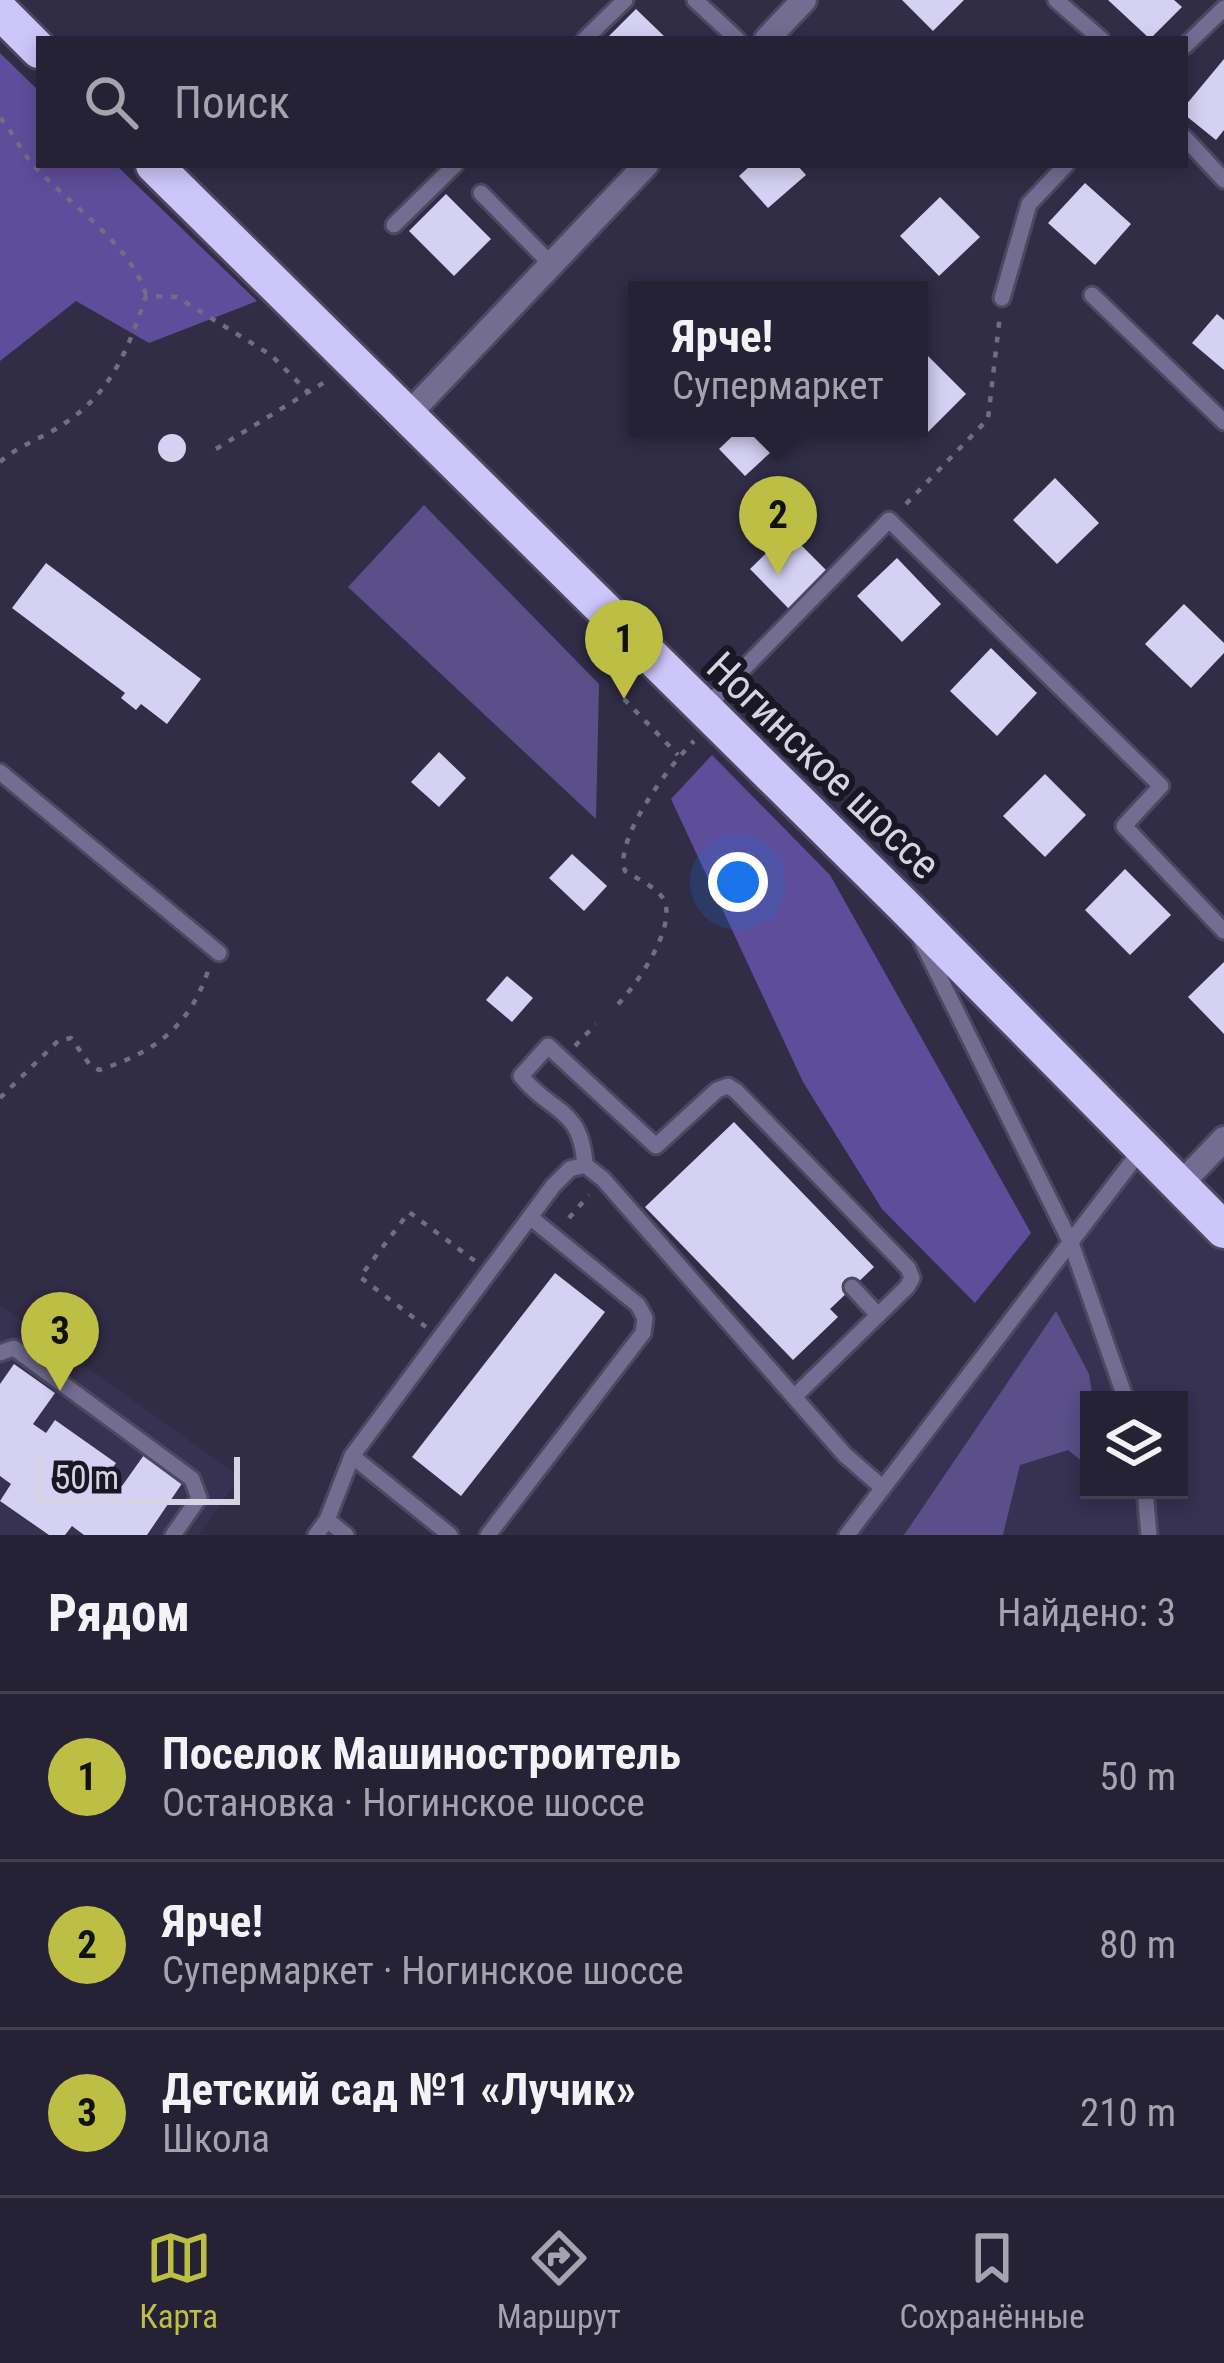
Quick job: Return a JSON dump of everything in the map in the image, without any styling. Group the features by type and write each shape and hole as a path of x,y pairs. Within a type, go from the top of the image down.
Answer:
{"highway":[{"path":"8,12 36,46"},
{"name":"Ногинское шоссе","path":"157,168 903,905 1224,1230"}],"street":[{"path":"769,36 804,0"},
{"path":"406,417 643,168"},
{"path":"1179,1186 1224,1138"}],"lane":[{"path":"588,36 625,0"},
{"path":"695,0 733,36"},
{"path":"1056,0 1098,36"},
{"path":"1188,43 1224,8"},
{"path":"1188,141 1224,180"},
{"path":"394,225 452,168"},
{"path":"1002,298 1029,204 1063,168"},
{"path":"481,193 551,264"},
{"path":"1092,296 1224,422"},
{"path":"708,716 890,520 1161,786 1124,826 1220,920"},
{"path":"0,772 219,952"},
{"path":"903,905 1071,1243 1123,1391"},
{"path":"794,1397 907,1287 912,1278 908,1268 728,1086 717,1090 656,1146 548,1046 521,1076 566,1111 578,1127 585,1165 603,1179 794,1397 845,1455 883,1488"},
{"path":"847,1535 1143,1148"},
{"path":"316,1535 328,1520 352,1456 569,1168 585,1165"},
{"path":"488,1535 643,1333 645,1318 638,1305 530,1217"},
{"path":"852,1288 878,1315"},
{"path":"0,1353 14,1348 192,1479 199,1498 173,1535"},
{"path":"352,1456 450,1535"},
{"path":"1146,1499 1149,1535"},
{"path":"328,1520 346,1535"}],"path":[{"path":"0,118 36,168"},
{"path":"0,462 15,448 62,426 109,383 125,355 146,296 124,255 36,168"},
{"path":"146,296 177,297 272,356 309,393"},
{"path":"890,520 988,419 1002,298"},
{"path":"216,448 353,364"},
{"path":"624,699 678,755"},
{"path":"618,1004 646,969 661,934 665,909 660,895 625,871 621,857 648,799 708,716"},
{"path":"0,1098 58,1041 71,1038 99,1070 136,1058 168,1036 194,1007 219,952"},
{"path":"569,1052 596,1024"},
{"path":"553,1236 590,1193"},
{"path":"440,1337 360,1276 409,1212 489,1272"}],"shaded area":[{"path":"0,53 36,88 36,168 119,168 257,301 149,343 76,301 0,361"},
{"path":"424,505 599,684 596,819 348,587"},
{"path":"712,755 830,875 1031,1233 975,1303 882,1209 803,1082 671,799"},
{"path":"1143,1148 1224,1230 1224,1535 847,1535"},
{"path":"0,1305 240,1477 198,1535 0,1535"},
{"path":"1056,1311 1089,1374 1092,1391 1080,1391 1080,1460 1068,1450 1020,1465 1003,1535 904,1535"}],"building":[{"path":"902,0 964,0 933,31"},
{"path":"1108,0 1174,0 1182,7 1153,36 1147,36"},
{"path":"636,9 664,36 609,36"},
{"path":"1224,59 1224,130 1216,140 1188,117 1188,102"},
{"path":"748,168 800,168 806,175 768,208 739,176"},
{"path":"1085,183 1131,224 1095,265 1048,223"},
{"path":"446,194 491,239 454,276 409,231"},
{"path":"940,197 980,237 939,276 900,236"},
{"path":"1217,314 1224,320 1224,370 1192,343"},
{"path":"928,356 966,394 928,432"},
{"path":"172,434 182,438 186,448 182,458 172,462 162,458 158,448 162,438"},
{"path":"732,437 784,440 745,476 719,449"},
{"path":"1055,478 1099,523 1057,564 1013,520"},
{"path":"788,532 827,571 789,609 750,569"},
{"path":"897,558 941,604 902,642 857,596"},
{"path":"46,563 201,679 167,724 141,704 136,710 121,698 125,693 12,608"},
{"path":"1184,604 1224,643 1224,653 1191,688 1145,644"},
{"path":"991,648 1037,693 997,736 950,691"},
{"path":"439,752 466,778 439,807 411,782"},
{"path":"1045,774 1086,815 1045,857 1003,816"},
{"path":"572,854 607,886 584,911 549,878"},
{"path":"1125,869 1171,915 1130,955 1085,910"},
{"path":"1224,962 1224,1034 1188,997"},
{"path":"507,976 533,998 512,1022 486,1000"},
{"path":"734,1122 874,1267 830,1309 838,1317 793,1360 645,1207"},
{"path":"555,1273 605,1312 461,1496 412,1457"},
{"path":"14,1364 55,1393 33,1424 46,1433 55,1420 116,1463 107,1476 122,1486 144,1455 183,1482 147,1535 84,1535 72,1526 65,1535 49,1535 0,1501 11,1484 0,1476 0,1384"}],"place":[{"name":"Ярче!","path":"778,575"},
{"name":"Поселок Машиностроитель","path":"624,699"},
{"name":"Детский сад №1 «Лучик»","path":"60,1391"}]}
